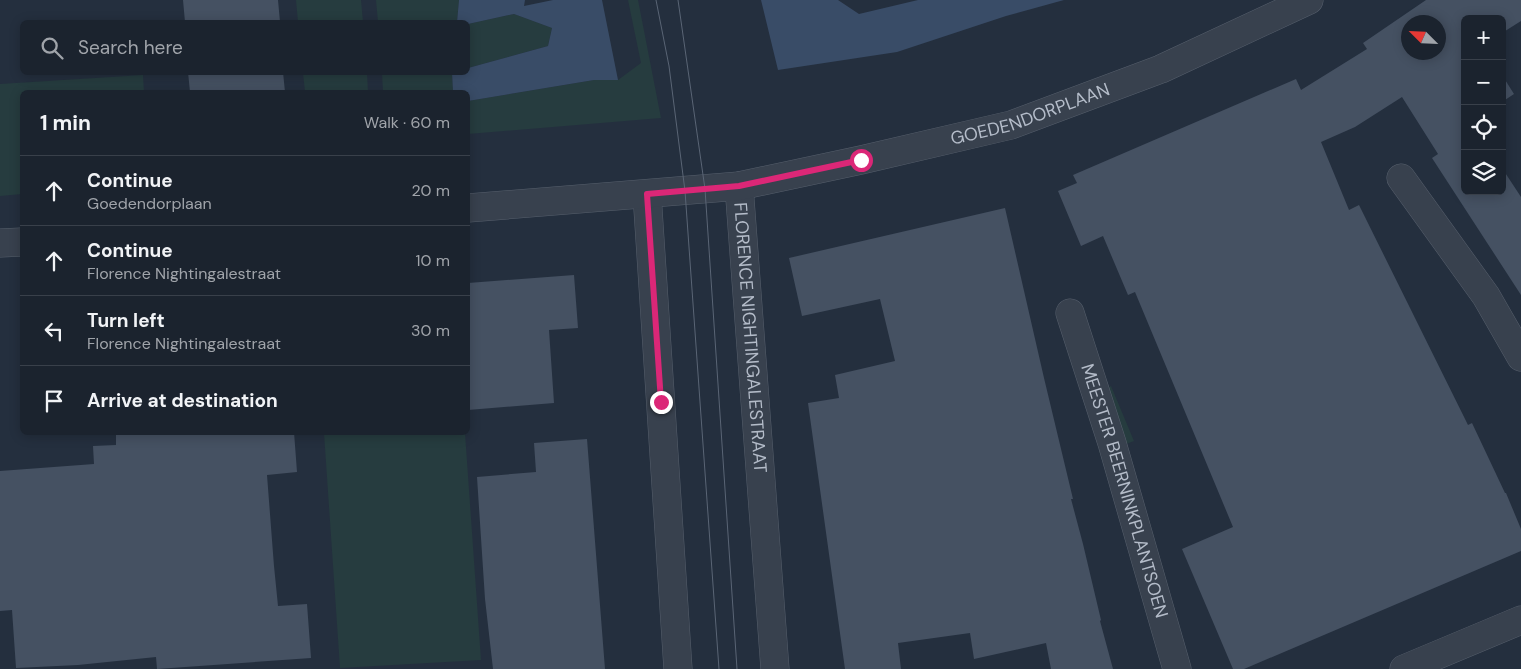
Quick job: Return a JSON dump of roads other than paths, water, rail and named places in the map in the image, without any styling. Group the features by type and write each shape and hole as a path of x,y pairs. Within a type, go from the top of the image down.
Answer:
{"street":[{"name":"GOEDENDORPLAAN","path":"739,186 1011,125 1161,69 1309,0"},
{"path":"1401,178 1486,296 1521,357"},
{"name":"FLORENCE NIGHTINGALESTRAAT","path":"470,208 739,186 775,669"},
{"path":"647,194 678,669"},
{"path":"0,243 20,242"},
{"name":"MEESTER BEERNINKPLANTSOEN","path":"1070,313 1112,443 1177,669"},
{"path":"1404,669 1521,620"}],"water":[{"path":"459,0 525,0 524,6 553,0 602,0 618,80 594,80 470,101 470,90 453,90 452,75 470,75 470,67 548,46 552,28 514,14 470,24 470,20 457,20"},
{"path":"761,0 838,0 859,14 918,0 1064,0 1006,16 897,52 778,70"}],"tram line":[{"path":"656,0 669,66 685,191 719,669"},
{"path":"678,0 705,189 737,669"}]}
